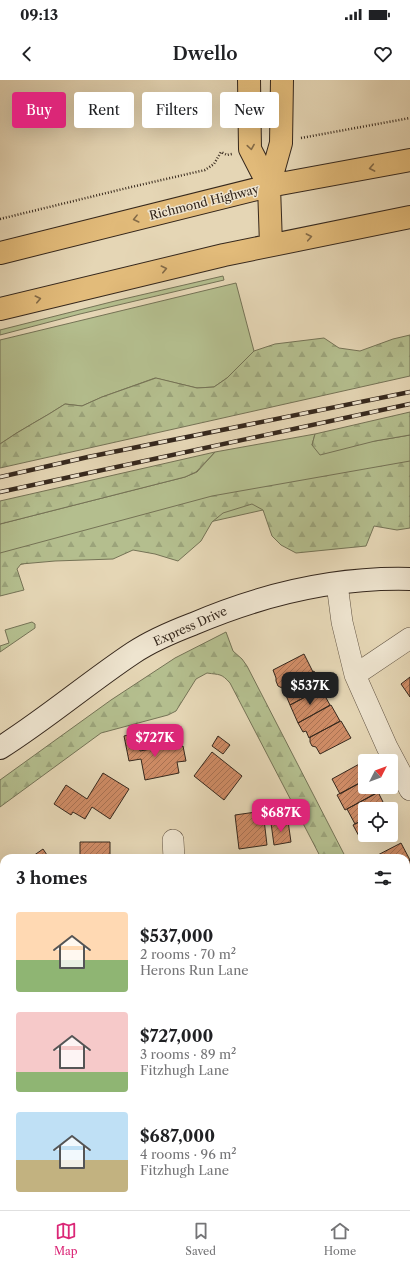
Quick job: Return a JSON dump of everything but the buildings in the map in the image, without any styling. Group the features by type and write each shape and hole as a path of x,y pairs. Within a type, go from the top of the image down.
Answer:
{"main road":[{"path":"249,80 250,149 268,186"},
{"path":"271,245 268,186 281,143 282,80"},
{"name":"Richmond Highway","path":"0,253 268,186 410,160"},
{"path":"0,309 224,255 410,217"}],"street":[{"name":"Express Drive","path":"0,748 134,653 167,635 219,612 255,600 301,589 367,580 410,579"},
{"path":"337,584 342,622 355,675 387,747 410,790"},
{"path":"355,675 410,638"}],"path":[{"path":"314,136 410,118"},
{"path":"0,220 205,170 214,164 221,152 227,155"}],"green space":[{"path":"223,276 224,280 80,314 0,335 0,330"},
{"path":"236,283 254,351 227,378 214,387 197,388 155,378 102,397 82,406 65,404 0,444 0,340"},
{"path":"410,335 410,376 0,468 0,444 65,404 82,406 102,397 156,378 197,388 214,387 227,378 254,351 275,344 324,338 339,348 360,351 393,339"},
{"path":"410,412 410,435 375,441 320,455 312,445 315,434"},
{"path":"315,434 312,445 375,441 410,435 410,477 0,569 0,524 185,477 197,472 215,452"},
{"path":"215,452 196,472 185,477 0,524 0,501"},
{"path":"410,461 410,528 397,530 374,526 366,546 296,553 281,545 272,536 263,510 252,504 223,513 212,522 201,541 178,561 155,554 133,550 113,559 21,564 17,569 24,590 0,596 0,553 212,496"},
{"path":"32,622 35,624 35,628 0,652 0,646 9,643 5,630"},
{"path":"226,632 233,651 247,666 344,854 319,854 230,683 218,674 207,673 196,679 176,711 168,715 101,733 0,807 0,780 111,700 175,658"}],"railway":[{"path":"0,477 88,457 410,392"},
{"path":"0,492 410,404"}]}
